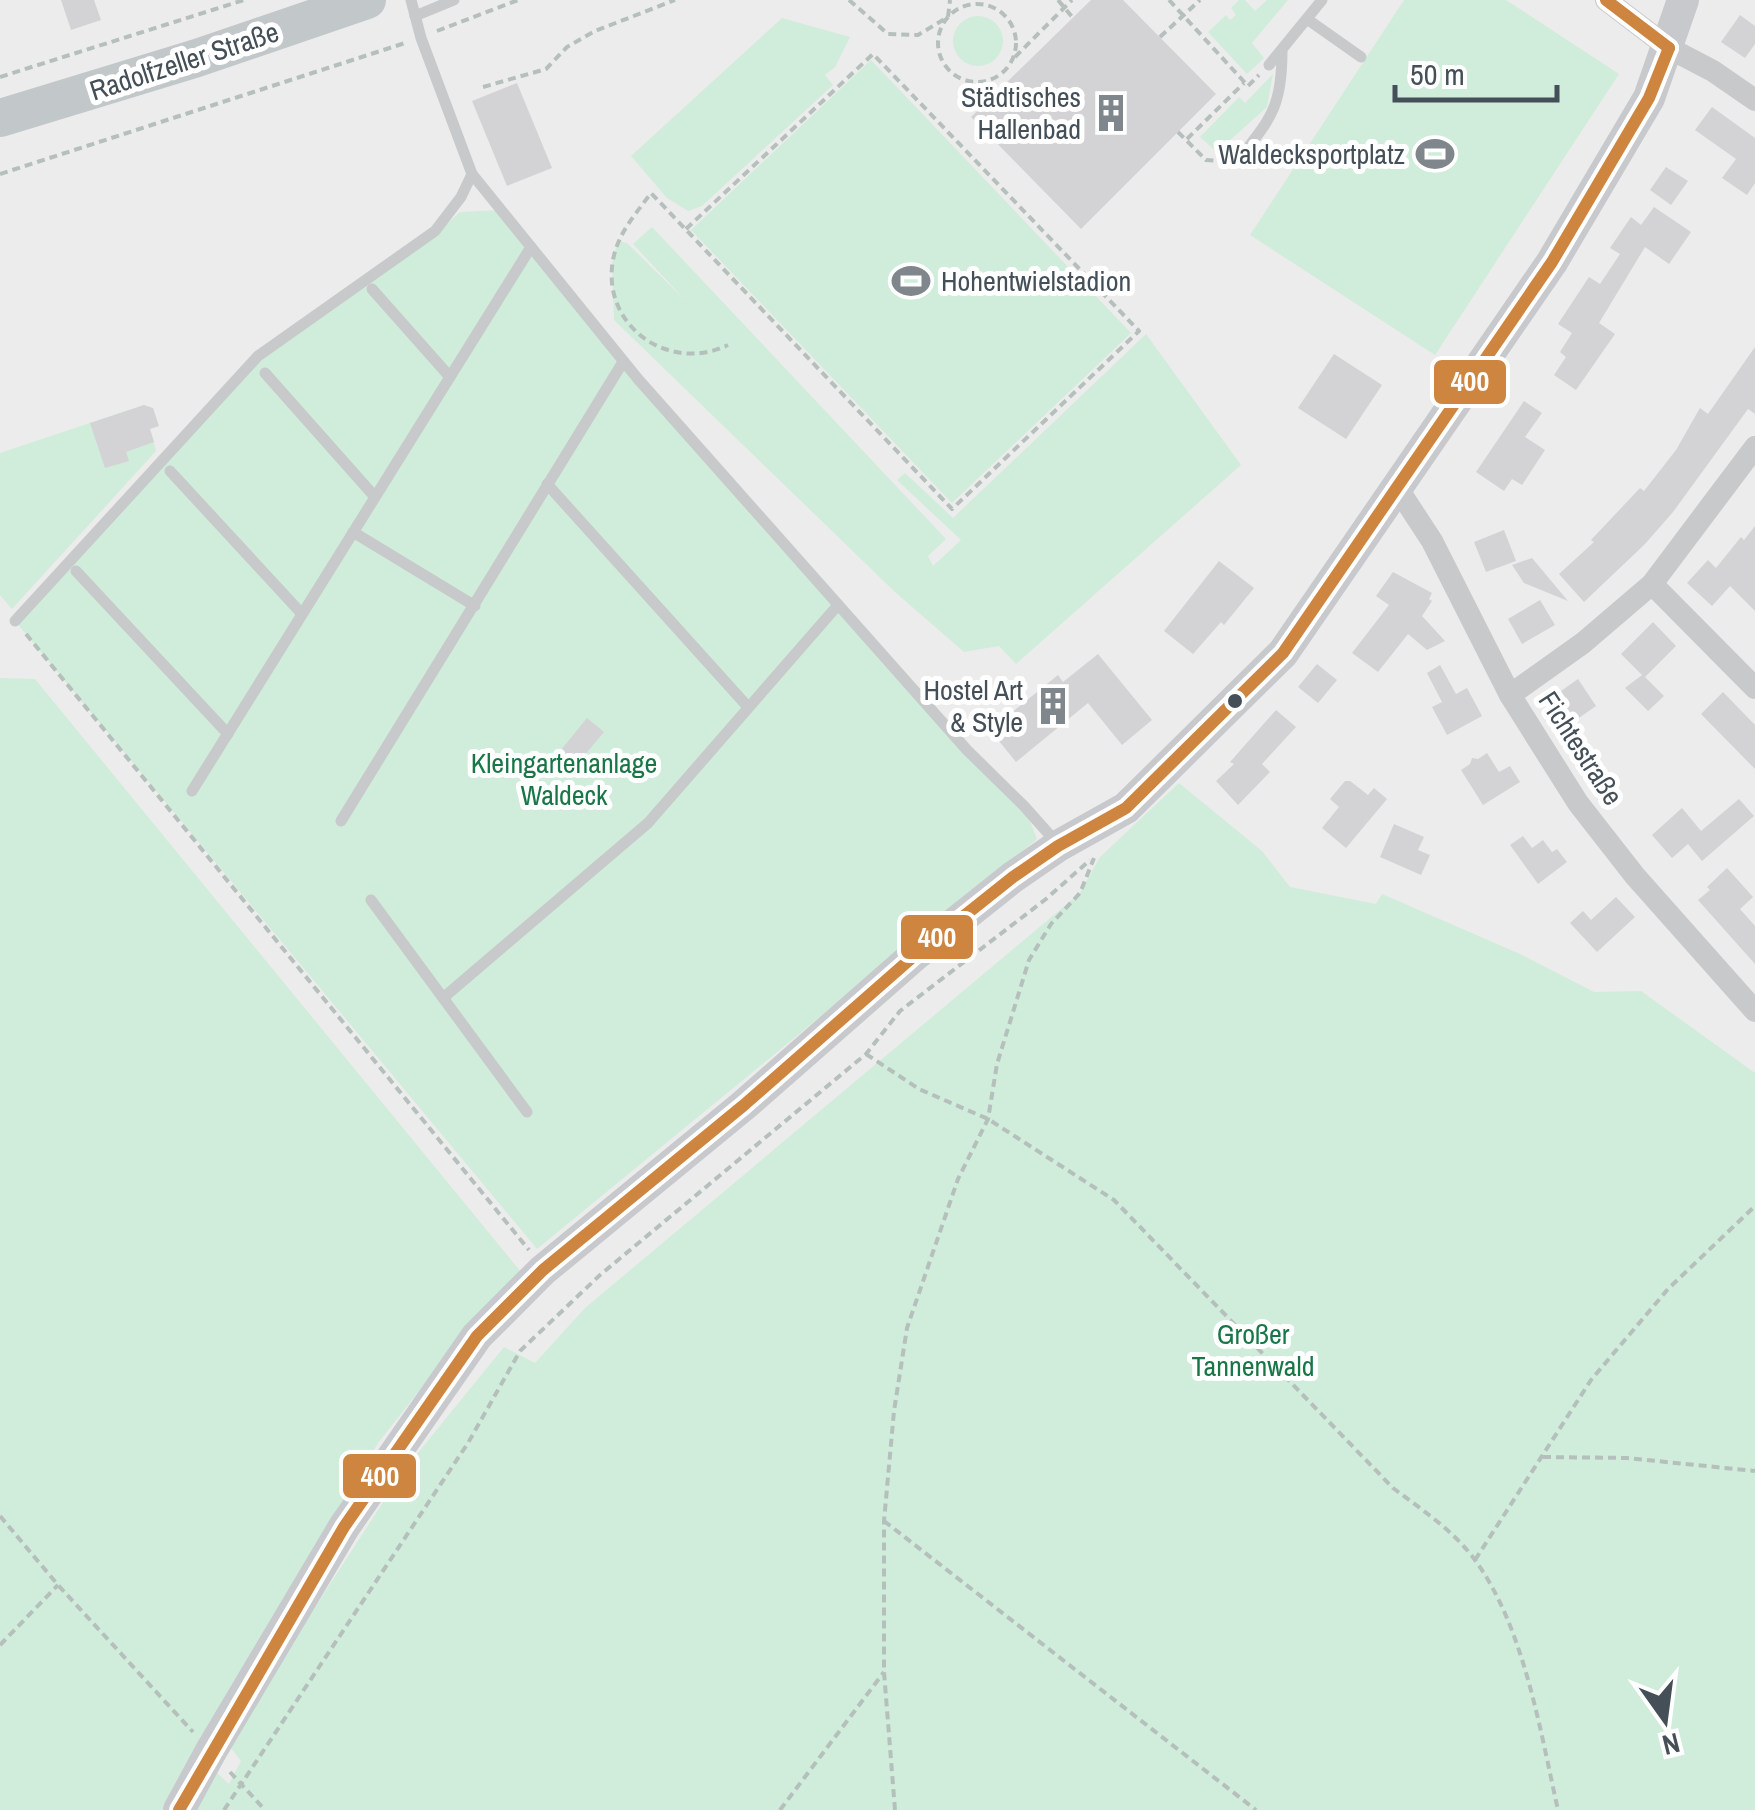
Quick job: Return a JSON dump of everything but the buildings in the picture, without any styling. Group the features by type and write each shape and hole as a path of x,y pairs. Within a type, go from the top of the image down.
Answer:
{"main road":[{"name":"Radolfzeller Straße","path":"6,120 367,0"},
{"path":"179,1810 344,1527 478,1336 544,1270 744,1105 915,954 1058,846 1126,808 1282,653 1552,262 1649,98 1684,0"}],"street":[{"path":"1606,0 1669,48 1714,71 1755,100"},
{"path":"1510,695 1583,643 1652,584 1755,447"},
{"name":"Fichtestraße","path":"1398,489 1432,541 1510,695 1578,803 1755,1011"},
{"path":"1652,584 1755,688"}],"lane":[{"path":"411,0 421,38 472,174 623,362 967,750 1058,846"},
{"path":"415,16 454,0"},
{"path":"1269,65 1322,0"},
{"path":"1307,19 1362,57"},
{"path":"1236,163 1273,115 1282,76 1282,51"},
{"path":"15,621 258,356 435,231 472,174"},
{"path":"192,791 531,248"},
{"path":"372,289 450,377"},
{"path":"341,821 623,362"},
{"path":"265,373 376,497"},
{"path":"170,471 302,614"},
{"path":"547,484 748,707"},
{"path":"353,532 474,606"},
{"path":"76,571 228,734"},
{"path":"443,998 648,823 838,605"},
{"path":"372,900 527,1112"}],"path":[{"path":"0,77 244,0"},
{"path":"0,174 421,38 518,0"},
{"path":"483,86 546,69 567,48 596,31 675,0"},
{"path":"850,0 888,34 918,35 958,8 972,4 998,9 1015,30 1014,57"},
{"path":"950,0 938,40 944,64 952,73 974,82 986,81 1007,69 1014,57 1072,0"},
{"path":"1058,0 1073,18"},
{"path":"1169,0 1244,83 1248,86 1253,81"},
{"path":"1160,37 1200,0"},
{"path":"686,229 873,54 1139,331 952,509 651,193 620,234 612,263 614,292 624,314 659,350 686,356 709,354 728,345"},
{"path":"1187,139 1244,83"},
{"path":"1178,132 1206,160 1236,163"},
{"path":"15,621 544,1270"},
{"path":"224,1810 468,1443 520,1351 600,1275 866,1054 900,1012 1046,900 1094,856"},
{"path":"895,1810 884,1672 884,1521 894,1411 907,1328 958,1179 988,1119 997,1064 1029,960 1051,924 1080,893"},
{"path":"866,1054 919,1089 988,1119 1114,1200 1393,1488 1446,1527 1474,1560 1496,1596 1512,1634 1536,1713 1558,1810"},
{"path":"1474,1560 1591,1380 1655,1304 1755,1206"},
{"path":"1543,1457 1627,1458 1755,1471"},
{"path":"0,1516 264,1810"},
{"path":"884,1521 1256,1810"},
{"path":"0,1644 58,1585"},
{"path":"780,1810 884,1672"}],"green space":[{"path":"1245,0 1255,11 1267,0 1288,0 1252,43 1264,58 1247,74 1208,32 1226,15 1230,20 1236,15 1231,8"},
{"name":"Waldecksportplatz","path":"1404,0 1506,0 1619,74 1435,355 1250,235"},
{"path":"978,16 996,23 1003,41 996,59 978,66 960,59 953,41 960,23"},
{"path":"782,18 850,37 835,67 825,75 833,85 702,206 688,211 667,198 631,156"},
{"name":"Hohentwielstadion","path":"871,60 1131,333 952,503 691,230"},
{"path":"1273,74 1267,107 1217,152 1200,137 1239,97 1245,103"},
{"name":"Kleingartenanlage Waldeck","path":"501,210 638,379 1024,806 1037,839 537,1249 15,621 258,356 440,230 460,212"},
{"path":"652,227 946,539 928,556 933,566 961,540 897,480 905,473 953,518 1146,334 1241,465 1016,664 999,646 964,652 895,592 614,320 612,263 618,240 628,244 686,301 633,244"},
{"path":"144,405 156,451 12,609 0,595 0,453"},
{"path":"0,678 35,679 521,1272 482,1311 378,1443 165,1810 0,1810"},
{"name":"Großer Tannenwald","path":"1179,783 1262,851 1290,887 1376,904 1382,894 1520,954 1594,992 1641,991 1755,1073 1755,1810 193,1810 214,1770 229,1784 241,1761 227,1743 404,1470 504,1347 535,1363 585,1308 1080,893 1100,857"}],"transit line":[{"name":"400","path":"1606,0 1669,48"},
{"name":"400","path":"179,1810 344,1527 477,1336 543,1270 744,1105 915,955 1013,877 1058,846 1126,808 1283,653 1552,262 1649,98 1669,48"}],"place":[{"name":"Städtisches Hallenbad","path":"1111,113"},
{"name":"Waldecksportplatz","path":"1435,154"},
{"name":"Hohentwielstadion","path":"911,281"},
{"name":"Hostel Art & Style","path":"1053,706"}]}
